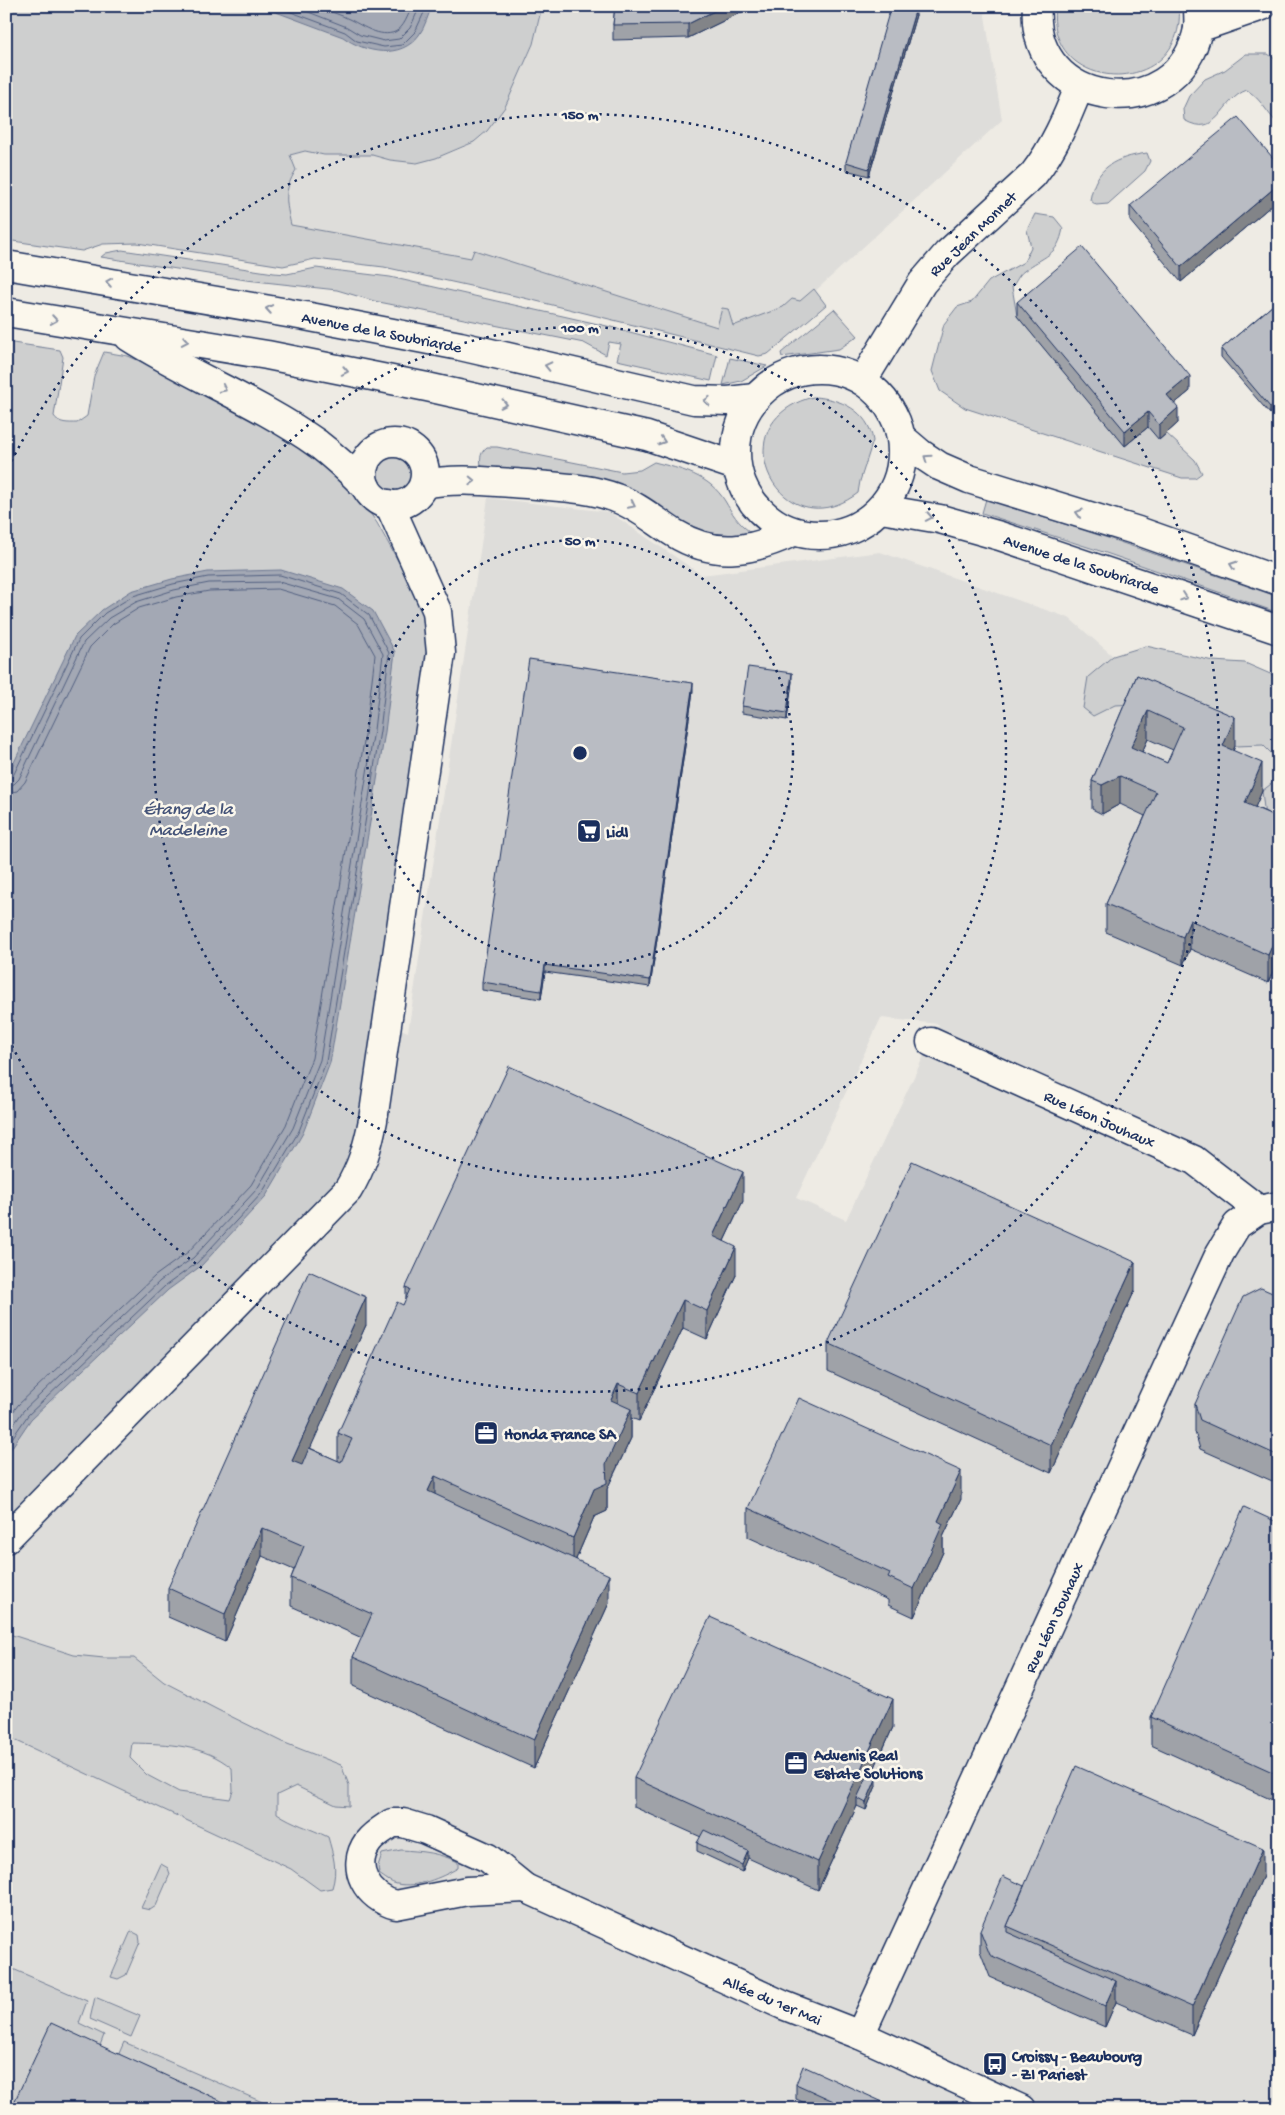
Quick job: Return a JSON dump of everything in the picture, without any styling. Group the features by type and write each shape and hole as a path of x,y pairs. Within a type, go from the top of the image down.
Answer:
{"street":[{"path":"1036,6 1035,22 1042,48 1057,70 1079,87 1105,96 1132,95 1158,85 1180,68 1194,44 1198,17 1262,7 1279,9"},
{"name":"Rue Jean Monnet","path":"862,380 922,283 947,254 1033,175 1040,166 1063,128 1079,87"},
{"name":"Avenue de la Soubriarde","path":"6,265 305,316 450,344 694,400 728,401 755,398"},
{"path":"6,312 267,355 542,412 647,436 736,466"},
{"path":"120,330 158,355 282,421 319,445 380,501 389,504 406,503 414,498 424,484 424,464 412,448 392,443 383,445 368,458 364,468 366,487"},
{"path":"817,368 841,371 862,380 888,404 896,420 901,437 902,463 895,487 881,509 862,524 840,533 817,536 793,532 777,524 762,514 750,500 736,466 736,442 742,418 755,398 773,382 794,372 817,368"},
{"path":"901,437 939,466 969,479 1138,531 1279,581"},
{"path":"424,484 440,480 474,480 564,487 598,493 634,505 688,541 711,548 728,550 752,548 793,532"},
{"path":"6,1539 348,1190 360,1172 368,1150 373,1120 442,653 437,611 389,504"},
{"name":"Avenue de la Soubriarde","path":"881,509 940,519 1000,536 1279,630"},
{"name":"Rue Léon Jouhaux","path":"860,2035 1220,1253 1237,1225 1269,1208 1194,1160 931,1042"},
{"name":"Allée du 1er Mai","path":"525,1888 468,1891 396,1905 384,1902 375,1896 365,1883 360,1871 362,1855 368,1842 378,1831 392,1824 403,1823 426,1830 488,1858 525,1888 783,2005 860,2035 1021,2109"}],"shaded area":[{"path":"6,6 542,6 533,44 505,107 487,131 474,142 436,158 417,163 390,160 372,155 324,155 305,151 290,155 296,170 287,191 291,225 471,258 474,250 717,327 722,308 728,309 733,326 783,307 792,299 800,301 814,289 826,305 768,354 759,356 520,297 384,267 315,259 283,266 137,243 103,244 82,251 6,240"},
{"path":"542,6 986,6 985,16 1002,120 788,316 717,327 291,225 282,215 288,183 296,170 290,155 305,151 324,155 372,155 407,162 436,158 465,147 481,137 505,107 533,45"},
{"path":"1055,6 1179,6 1176,36 1162,58 1141,71 1116,75 1092,71 1071,57 1058,36"},
{"path":"1246,54 1268,54 1279,62 1279,125 1247,90 1231,101 1212,122 1205,125 1196,125 1184,120 1183,109 1189,96 1205,79 1225,70"},
{"path":"1147,153 1150,161 1145,171 1108,204 1096,205 1090,200 1097,179 1109,166 1116,161"},
{"path":"1035,214 1054,217 1063,228 1061,238 1054,250 1022,272 1012,287 1017,316 1125,445 1148,427 1159,439 1166,433 1195,460 1202,473 1195,478 1182,478 965,408 940,391 932,371 944,324 957,307 972,302 989,281 1024,262 1031,247 1027,230"},
{"path":"122,250 274,273 287,274 316,268 390,277 607,326 717,355 711,381 617,360 621,344 609,342 606,355 584,343 374,301 337,290 246,280 101,257 106,253"},
{"path":"834,309 858,336 839,349 782,357 781,353"},
{"name":"Étang de la Madeleine","path":"6,342 60,350 63,357 54,416 61,422 77,423 87,416 94,376 104,352 128,356 154,367 297,442 354,490 377,523 412,586 426,622 428,642 355,1148 342,1176 6,1521"},
{"path":"730,358 767,366 741,381 723,385"},
{"path":"813,397 833,400 852,408 866,422 873,441 858,493 830,507 804,506 784,495 770,477 764,454 768,431 784,411"},
{"path":"487,447 497,447 622,472 640,470 654,462 694,474 718,492 736,518 749,531 749,534 730,539 691,533 483,472 481,456"},
{"path":"396,454 403,457 409,463 412,474 411,482 403,491 396,494 388,494 381,491 373,482 372,470 375,463 384,455"},
{"path":"488,498 609,512 702,575 880,552 1069,618 1113,656 1279,719 1279,2109 6,2109 6,1505 361,1013 408,1032","holes":["881,1018 939,1024 846,1220 796,1198"]},
{"path":"986,499 1108,538 1279,597 1279,613 1103,552 982,513"},
{"path":"1146,646 1213,661 1245,663 1275,676 1279,680 1279,761 1263,745 1235,746 1137,704 1115,705 1093,716 1083,708 1088,677 1113,656"},
{"path":"1279,768 1279,821 1265,817 1262,791 1275,781"},
{"path":"6,1633 74,1655 134,1658 164,1682 218,1710 285,1743 341,1765 349,1785 349,1806 336,1805 296,1786 277,1795 277,1813 328,1837 335,1868 332,1888 320,1890 291,1869 6,1736","holes":["132,1743 185,1747 209,1754 221,1760 232,1768 233,1791 230,1799 179,1792 147,1775 130,1758"]},
{"path":"401,1850 444,1856 458,1862 458,1868 436,1879 413,1885 395,1883 379,1874 378,1866 382,1854"},
{"path":"161,1864 168,1868 170,1874 156,1906 150,1910 141,1908"},
{"path":"131,1931 139,1935 140,1942 126,1975 118,1979 111,1977"},
{"path":"6,1966 87,2001 79,2023 104,2035 93,2064 21,2109 6,2109"},
{"path":"95,1997 140,2016 131,2037 90,2019"},
{"path":"124,2042 276,2108 192,2109 111,2072"}],"water":[{"path":"260,6 432,6 425,25 411,43 393,51 383,51 362,47 343,37"},
{"name":"Étang de la Madeleine","path":"281,570 343,589 373,611 395,652 385,732 330,1063 303,1133 266,1196 201,1266 168,1290 31,1419 6,1456 6,779 75,636 102,610 131,591 172,579 208,572"}],"building":[{"path":"615,6 724,6 688,24 613,25"},
{"path":"891,6 912,6 916,8 869,169 846,162"},
{"path":"1238,117 1279,165 1279,184 1181,267 1130,206"},
{"path":"1082,247 1190,376 1167,395 1178,408 1159,425 1148,412 1125,431 1017,302"},
{"path":"1279,300 1279,399 1270,407 1221,349"},
{"name":"Lidl","path":"529,659 693,683 650,980 545,965 541,991 482,982"},
{"path":"748,667 792,673 787,713 742,706"},
{"path":"1137,675 1235,717 1223,746 1262,763 1245,803 1279,818 1279,930 1268,955 1190,920 1183,937 1106,904 1156,792 1120,776 1102,785 1092,781","holes":["1148,711 1183,727 1167,763 1131,747"]},
{"name":"Honda France SA","path":"509,1066 743,1172 713,1236 736,1247 707,1311 683,1300 639,1393 618,1384 611,1400 631,1409 606,1464 607,1483 594,1489 573,1538 435,1476 428,1491 609,1575 534,1740 353,1657 372,1614 291,1578 304,1546 262,1528 225,1614 168,1588 309,1271 366,1297 292,1461 302,1465 309,1448 341,1462 352,1439 338,1433 397,1302 403,1305 410,1289 406,1287"},
{"path":"912,1161 1135,1262 1051,1445 828,1343"},
{"path":"1261,1288 1279,1296 1279,1456 1200,1420 1195,1404 1243,1297"},
{"path":"799,1398 961,1471 938,1521 943,1524 914,1589 888,1577 890,1573 748,1508"},
{"path":"1244,1507 1279,1523 1279,1775 1151,1717"},
{"path":"710,1617 893,1699 818,1862 634,1778"},
{"path":"1076,1766 1263,1848 1192,2007 1007,1926"},
{"path":"868,1775 876,1779 866,1803 857,1798"},
{"path":"704,1830 748,1851 742,1865 697,1843"},
{"path":"1003,1876 1024,1886 1007,1926 1007,1932 1116,1981 1105,2006 990,1955 980,1930"},
{"path":"51,2023 239,2109 11,2109"},
{"path":"803,2066 885,2103 883,2109 851,2109 796,2084"}],"place":[{"name":"Lidl","path":"589,831"},
{"name":"Honda France SA","path":"486,1433"},
{"name":"Advenis Real Estate Solutions","path":"796,1763"},
{"name":"Croissy - Beaubourg - ZI Pariest","path":"995,2064"}]}
